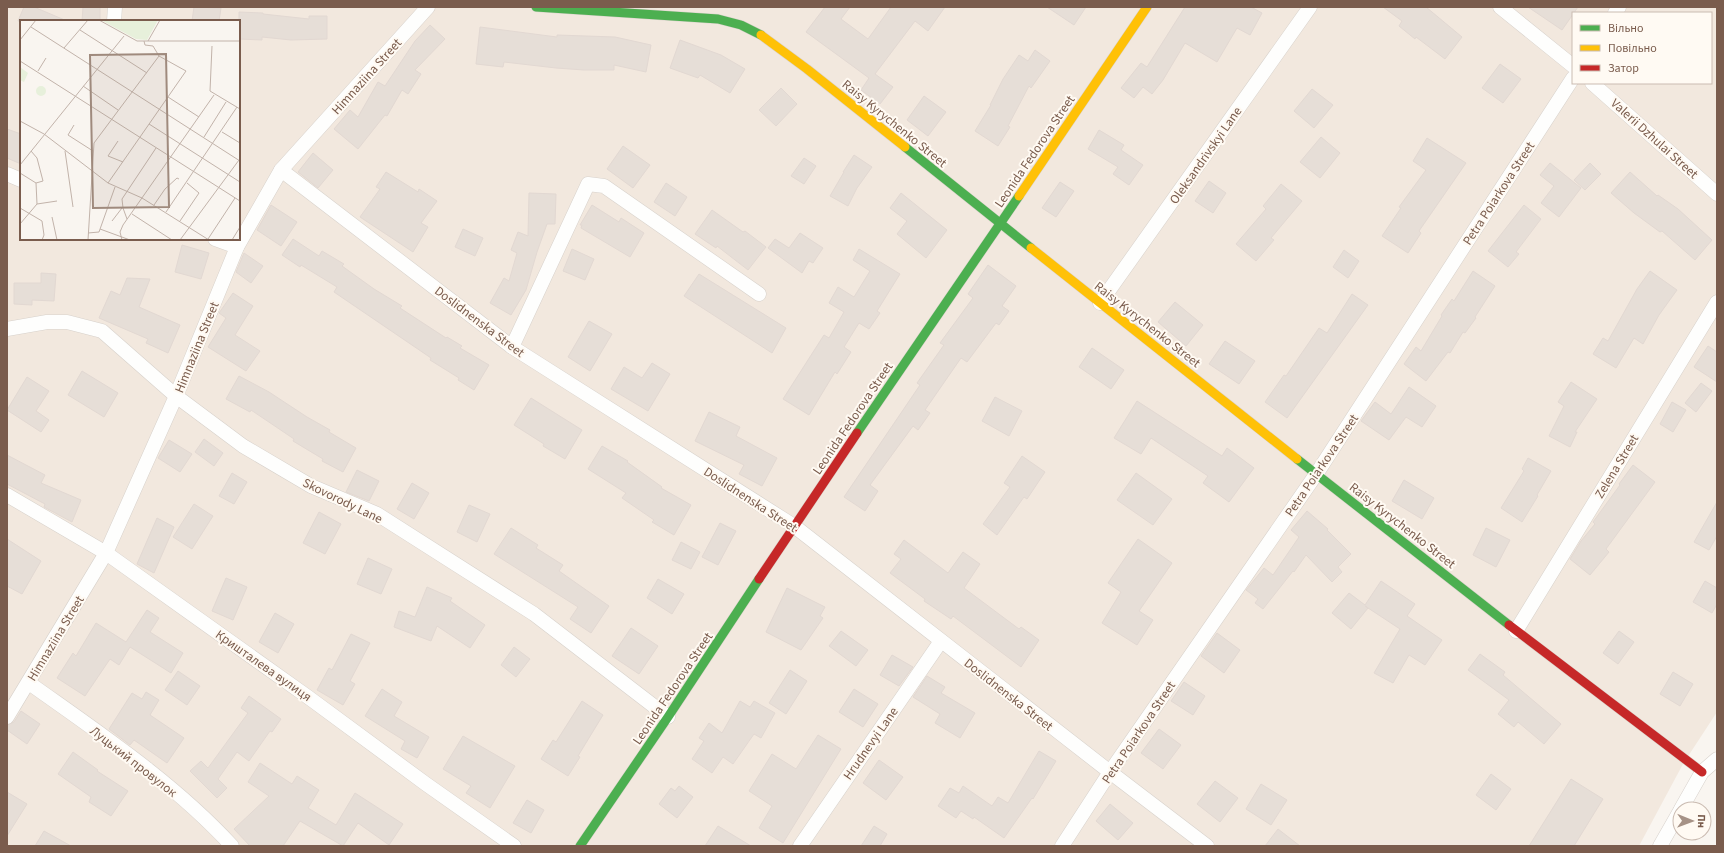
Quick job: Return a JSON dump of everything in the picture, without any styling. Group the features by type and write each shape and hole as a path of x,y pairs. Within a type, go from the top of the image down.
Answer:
{"street":[{"path":"114,20 115,7"},
{"name":"Himnaziina Street","path":"7,717 29,683 106,553 176,396 237,247 281,170 428,7"},
{"name":"Raisy Kyrychenko Street","path":"536,7 652,11 718,19 742,25 764,36 1516,631 1702,772"},
{"name":"Leonida Fedorova Street","path":"580,846 668,717 794,526 1001,224 1147,7"},
{"name":"Oleksandrivskyi Lane","path":"1100,303 1310,7"},
{"path":"1500,7 1572,65"},
{"name":"Petra Poiarkova Street","path":"1062,846 1110,772 1317,473 1572,80"},
{"name":"Valerii Dzhulai Street","path":"1593,84 1717,194"},
{"name":"Doslidnenska Street","path":"281,170 512,347 794,526 1207,846"},
{"path":"7,174 20,180"},
{"path":"512,347 588,184 604,186 759,294"},
{"path":"218,240 237,247"},
{"name":"Zelena Street","path":"1516,631 1717,302"},
{"name":"Skovorody Lane","path":"7,329 54,322 67,322 102,331 176,396 243,446 311,486 376,514 534,614 668,717"},
{"name":"Кришталева вулиця","path":"7,495 106,553 514,846"},
{"name":"Hrudnevyi Lane","path":"800,846 941,641"},
{"name":"Луцький провулок","path":"29,683 127,753 206,818 232,846"},
{"path":"1686,801 1702,772 1717,758"},
{"path":"1660,846 1672,825"}],"shaded area":[{"path":"7,7 1717,7 1717,712 1683,764 1639,846 7,846"}],"building":[{"path":"24,7 34,7 65,20 20,20 18,21"},
{"path":"83,7 100,7 100,20 82,20"},
{"path":"194,7 221,8 219,20 192,20"},
{"path":"825,7 850,7 841,19 868,39 891,7 945,7 928,31 915,21 875,74 893,87 880,104 861,90 869,78 806,32"},
{"path":"1047,7 1086,7 1074,25"},
{"path":"1185,7 1251,7 1262,13 1250,35 1237,28 1217,62 1185,43 1163,80 1152,94 1143,87 1134,98 1121,88 1141,63 1147,67"},
{"path":"1383,7 1426,7 1462,37 1445,59 1416,37 1415,39 1399,26 1402,21"},
{"path":"1528,7 1578,7 1575,12 1572,12 1572,16 1562,30"},
{"path":"239,12 263,13 309,19 309,16 327,16 327,39 291,40 262,37 262,40 240,39"},
{"path":"430,25 445,39 415,70 421,74 408,94 402,90 387,116 385,115 358,149 334,129 350,110 358,117 378,82 385,86 415,41"},
{"path":"480,27 557,37 557,35 615,37 651,45 646,72 614,65 614,70 584,70 504,62 503,67 476,64"},
{"path":"680,40 721,55 745,69 730,93 700,75 698,78 670,68"},
{"path":"1035,50 1050,61 1031,88 1029,86 1008,126 1010,127 998,146 975,131 991,105 1003,79 1019,55 1028,61"},
{"path":"1500,64 1521,79 1503,103 1482,88"},
{"path":"781,88 797,104 776,126 759,110"},
{"path":"1312,89 1333,105 1314,128 1294,111"},
{"path":"924,96 946,112 928,136 907,120"},
{"path":"7,129 20,134 20,164 7,158"},
{"path":"1099,130 1124,145 1121,150 1143,165 1129,185 1113,174 1118,167 1088,149"},
{"path":"1321,137 1340,153 1320,178 1300,162"},
{"path":"1427,138 1466,163 1419,231 1421,233 1408,253 1382,236 1401,208 1399,207 1426,170 1413,161"},
{"path":"623,146 650,165 633,188 607,169"},
{"path":"313,153 333,170 318,188 298,172"},
{"path":"854,155 872,167 857,188 848,206 830,196"},
{"path":"804,158 816,166 804,184 791,176"},
{"path":"1550,163 1581,188 1559,217 1541,203 1554,186 1540,175"},
{"path":"1590,163 1601,174 1585,190 1574,180"},
{"path":"386,172 418,192 419,189 437,201 421,223 428,227 413,252 360,217 380,189 376,187"},
{"path":"1630,172 1657,196 1658,195 1678,209 1712,240 1695,260 1662,231 1660,232 1634,213 1611,193"},
{"path":"1209,181 1226,193 1213,213 1195,201"},
{"path":"1060,182 1074,191 1056,217 1042,208"},
{"path":"666,183 687,197 675,216 654,202"},
{"path":"1281,184 1302,201 1271,238 1274,240 1256,261 1236,244 1266,209 1263,206"},
{"path":"529,193 556,194 555,224 547,224 526,290 511,315 490,303 504,278 509,281 517,253 511,250 518,232 528,236"},
{"path":"901,193 947,230 926,258 897,234 907,221 890,208"},
{"path":"271,205 297,222 281,246 257,230"},
{"path":"592,205 619,222 621,218 644,233 630,257 581,228 582,225 580,225"},
{"path":"1524,205 1541,219 1516,252 1519,254 1508,267 1488,251"},
{"path":"712,210 743,232 745,231 766,247 748,270 717,246 716,248 695,234"},
{"path":"463,229 483,238 475,256 455,247"},
{"path":"800,233 823,248 813,263 809,261 802,273 768,248 775,239 789,248"},
{"path":"293,239 319,256 322,251 344,264 342,266 374,289 402,306 400,308 446,338 447,337 462,346 460,348 489,365 474,390 458,380 459,378 430,360 431,358 334,292 337,287 301,265 300,267 282,255"},
{"path":"182,245 209,253 201,279 175,272"},
{"path":"572,249 594,259 585,280 563,271"},
{"path":"859,249 900,274 877,311 880,313 869,329 859,323 844,347 851,352 837,374 835,372 809,415 783,399 824,335 829,338 844,312 829,303 838,287 854,297 870,271 853,260"},
{"path":"1344,250 1359,261 1348,278 1333,267"},
{"path":"244,253 263,266 251,283 236,272"},
{"path":"988,265 1016,286 1002,306 1009,311 999,325 996,323 967,362 961,358 925,410 930,413 918,430 913,426 870,485 878,491 865,511 844,497 920,385 917,383 944,345 940,343 973,298 968,294"},
{"path":"1473,271 1495,286 1475,317 1476,318 1465,333 1463,332 1450,353 1448,352 1426,381 1404,364 1416,347 1421,351 1442,316 1441,315 1452,299 1454,301"},
{"path":"1650,271 1677,290 1659,315 1643,344 1634,338 1616,368 1593,354 1603,338 1608,341 1637,289"},
{"path":"41,273 56,274 54,301 32,300 32,305 14,304 14,283 41,283"},
{"path":"699,274 786,328 772,353 684,296"},
{"path":"127,278 150,279 139,307 180,325 168,353 146,343 148,339 99,318 111,291 120,295"},
{"path":"233,293 253,306 235,335 260,351 246,371 208,347 226,318 219,313"},
{"path":"1352,294 1368,305 1287,418 1265,402 1284,375 1286,376 1319,328 1327,333"},
{"path":"1175,302 1203,325 1186,346 1158,322"},
{"path":"589,321 612,334 590,371 568,357"},
{"path":"1225,341 1255,361 1239,384 1209,364"},
{"path":"1708,346 1717,352 1717,382 1694,367"},
{"path":"1092,348 1124,370 1111,389 1079,367"},
{"path":"652,363 670,374 648,411 611,389 624,367 642,378"},
{"path":"82,371 118,393 104,417 68,395"},
{"path":"239,376 269,392 356,448 343,472 322,461 323,459 293,441 294,439 251,410 250,412 226,399"},
{"path":"27,377 49,391 36,411 49,420 41,432 7,410"},
{"path":"1571,382 1597,399 1575,432 1577,432 1570,447 1549,436 1564,406 1558,402"},
{"path":"1701,383 1712,391 1696,412 1685,403"},
{"path":"1409,387 1436,406 1422,427 1406,417 1389,440 1361,421 1375,402 1391,414"},
{"path":"995,397 1022,411 1009,436 982,421"},
{"path":"531,398 582,430 565,459 543,446 544,444 514,425"},
{"path":"1137,401 1222,456 1227,448 1254,468 1229,502 1203,483 1208,476 1151,438 1141,454 1114,438"},
{"path":"1672,402 1686,410 1673,432 1660,424"},
{"path":"709,412 740,427 736,436 777,458 762,486 739,474 744,465 695,441"},
{"path":"204,439 223,453 214,466 195,452"},
{"path":"169,440 192,454 180,472 158,458"},
{"path":"602,446 628,461 627,462 662,487 661,488 691,505 674,535 652,522 654,520 622,498 626,493 588,469"},
{"path":"7,455 45,475 41,483 81,500 72,522 44,507 45,504 7,484"},
{"path":"1022,456 1045,472 1027,499 1024,497 997,535 983,524 1010,487 1004,483"},
{"path":"1528,458 1551,471 1522,522 1501,508 1524,471 1522,469"},
{"path":"1633,465 1655,482 1606,549 1609,552 1590,575 1570,559 1581,541 1595,524 1593,522"},
{"path":"357,470 379,481 369,501 346,492"},
{"path":"232,473 247,482 234,504 219,496"},
{"path":"1136,473 1172,499 1153,525 1117,500"},
{"path":"1404,480 1434,498 1422,519 1392,501"},
{"path":"412,483 429,493 414,519 397,509"},
{"path":"1717,502 1717,536 1709,550 1694,542"},
{"path":"194,504 213,516 192,549 173,537"},
{"path":"469,505 490,514 477,542 457,532"},
{"path":"1307,511 1328,529 1327,530 1351,554 1338,567 1342,572 1332,582 1306,555 1294,572 1293,571 1263,609 1255,603 1258,599 1246,590 1264,568 1273,575 1299,537 1291,530"},
{"path":"319,512 341,524 325,554 303,543"},
{"path":"157,518 174,527 154,573 137,564"},
{"path":"720,523 736,531 718,565 702,557"},
{"path":"511,528 538,545 536,548 563,565 559,571 609,606 591,633 570,619 578,607 494,554"},
{"path":"1486,528 1510,540 1496,567 1473,555"},
{"path":"7,539 41,561 22,594 7,586"},
{"path":"1138,539 1172,563 1139,611 1153,620 1137,645 1102,623 1121,592 1108,583"},
{"path":"904,540 948,573 963,552 980,564 964,588 1019,629 1021,627 1039,640 1021,667 953,616 951,619 924,601 925,599 890,573 901,559 894,554"},
{"path":"681,542 700,552 691,569 672,560"},
{"path":"368,558 392,569 381,594 357,584"},
{"path":"226,578 247,587 233,620 212,611"},
{"path":"658,579 684,594 672,614 647,598"},
{"path":"1381,581 1415,604 1407,616 1442,640 1425,665 1409,655 1393,683 1374,673 1400,629 1365,606 1368,608 1351,629 1332,613 1349,593 1365,605"},
{"path":"1705,581 1717,588 1717,604 1712,613 1693,602"},
{"path":"427,587 452,598 450,601 485,625 470,648 437,626 431,641 394,627 399,611 415,617"},
{"path":"787,588 825,607 820,616 823,618 801,650 766,632"},
{"path":"147,610 159,618 150,632 183,653 171,673 130,647 119,665 110,659 85,696 57,678 73,653 76,656 96,623 126,642"},
{"path":"275,613 294,624 278,653 259,642"},
{"path":"631,628 658,646 639,674 612,656"},
{"path":"841,631 868,650 856,666 829,646"},
{"path":"1619,631 1634,642 1618,664 1603,653"},
{"path":"1217,633 1240,650 1224,673 1201,656"},
{"path":"351,634 370,643 350,681 355,684 343,705 317,690 329,668 332,670"},
{"path":"514,647 530,659 516,677 501,665"},
{"path":"1480,654 1505,672 1503,675 1561,724 1544,744 1518,722 1514,727 1498,714 1509,700 1468,670"},
{"path":"892,655 913,667 899,686 880,675"},
{"path":"790,670 807,681 786,714 769,703"},
{"path":"178,671 200,686 187,705 165,690"},
{"path":"1673,672 1693,684 1680,706 1660,694"},
{"path":"927,676 945,687 941,693 975,713 960,738 935,723 940,714 913,697"},
{"path":"1184,682 1205,696 1193,715 1171,701"},
{"path":"382,689 402,702 394,716 429,737 417,758 401,749 405,741 365,716"},
{"path":"854,689 878,704 863,727 839,712"},
{"path":"146,692 159,700 150,715 184,738 167,763 134,740 130,745 109,729 132,693 142,699"},
{"path":"249,696 281,719 272,732 270,731 249,761 237,752 218,779 227,788 217,798 190,771 201,761 208,768 248,713 241,708"},
{"path":"582,701 603,715 578,756 580,757 568,776 541,759 553,740 556,742"},
{"path":"740,701 750,707 754,701 775,713 761,738 754,734 733,764 723,757 712,773 692,759 704,741 699,738 709,723 722,733"},
{"path":"21,711 40,724 27,744 7,730 7,725 14,722"},
{"path":"1159,729 1181,745 1163,769 1141,753"},
{"path":"818,735 841,749 783,843 759,828 772,806 749,791 772,754 796,769"},
{"path":"463,736 515,766 490,808 466,793 471,786 443,769"},
{"path":"1039,751 1056,761 1033,799 1032,798 1004,838 974,817 973,819 961,811 956,818 938,806 950,788 959,793 963,786 992,806 998,797 1008,803"},
{"path":"73,752 98,770 97,771 128,791 111,816 89,802 91,797 58,774"},
{"path":"879,760 903,777 886,800 863,783"},
{"path":"260,763 292,784 297,776 319,790 308,808 336,825 355,793 403,824 389,845 358,823 343,846 300,821 283,846 250,846 234,829 269,796 248,782"},
{"path":"1491,774 1511,789 1496,810 1476,795"},
{"path":"1571,779 1603,799 1574,846 1529,846"},
{"path":"1215,781 1238,798 1220,822 1197,804"},
{"path":"1261,784 1287,800 1271,825 1246,809"},
{"path":"679,786 693,797 677,818 659,804 671,788 675,791"},
{"path":"7,792 27,804 7,836"},
{"path":"527,800 544,810 531,833 513,823"},
{"path":"1110,804 1133,823 1118,840 1096,821"},
{"path":"718,826 751,846 705,846"},
{"path":"874,826 887,834 880,846 861,846"},
{"path":"1278,829 1300,846 1265,846"},
{"path":"44,831 71,846 35,846"}],"traffic: fast":[{"path":"536,7 718,19 741,25 761,35"},
{"path":"905,147 1031,248"},
{"path":"857,433 1019,196"},
{"path":"1297,459 1509,625"},
{"path":"580,846 668,717 759,579"}],"traffic: slow":[{"path":"1019,196 1147,7"},
{"path":"761,35 807,69 905,147"},
{"path":"1031,248 1297,459"}],"traffic: jam":[{"path":"759,579 857,433"},
{"path":"1509,625 1702,772"}]}
